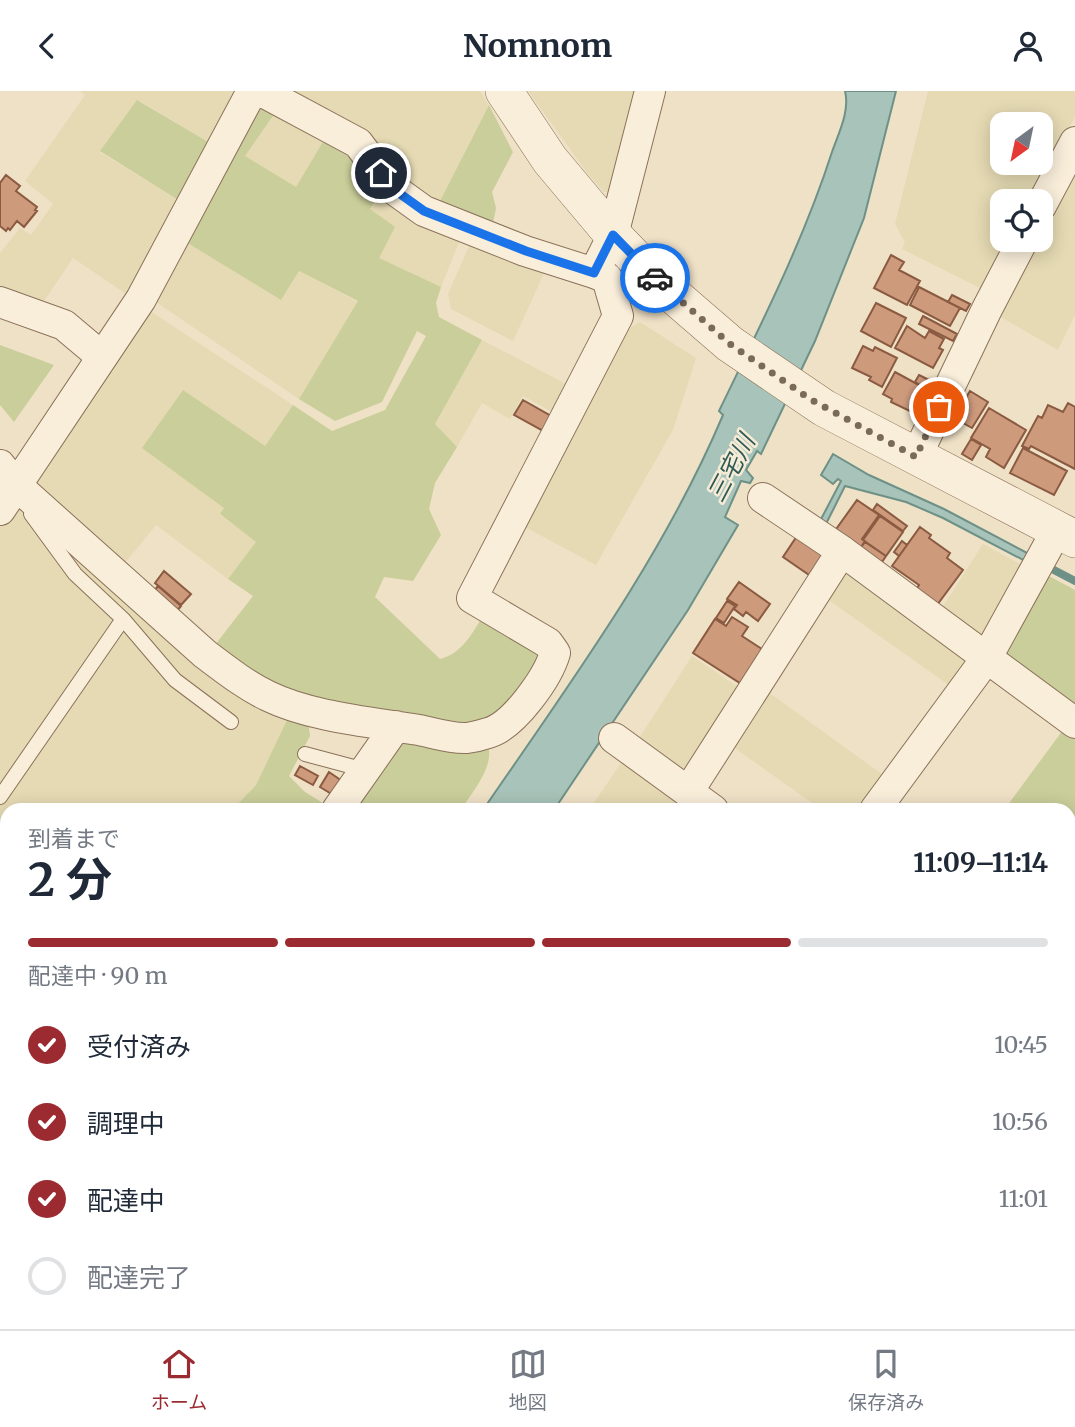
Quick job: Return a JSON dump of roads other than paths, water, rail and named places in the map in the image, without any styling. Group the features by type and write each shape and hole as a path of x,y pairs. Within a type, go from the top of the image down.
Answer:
{"street":[{"path":"0,510 8,475 102,357 141,299 252,91"},
{"path":"8,475 205,654 268,696 297,707 465,738 491,733 511,719 551,667 555,653 548,643 472,598 618,316 607,278 526,251 424,211 392,188 358,143 261,91"},
{"path":"504,91 550,160 613,235 657,281 730,344 810,399 1066,534 986,659 881,803"},
{"path":"594,273 613,235 650,91"},
{"path":"1050,189 1075,142"},
{"path":"916,457 1017,252"},
{"path":"0,302 64,325 102,357"},
{"path":"763,498 842,551 1075,723"},
{"path":"688,792 842,551"},
{"path":"342,803 396,726"},
{"path":"614,738 703,803"}],"lane":[{"path":"8,475 28,509 75,574 123,619 175,680 231,722"},
{"path":"0,797 123,619"},
{"path":"305,754 365,770"}],"water":[{"name":"三宅川","path":"845,91 896,91 864,218 815,341 761,454 757,451 746,470 753,478 750,483 741,481 725,517 738,525 688,610 559,803 488,803 644,569 699,468 723,415 719,411 808,218 843,121"},
{"path":"833,454 869,475 944,509 1031,555 1027,562 943,518 906,502 845,486 826,524 820,521 841,481 838,479 833,484 821,475"}],"waterway":[{"path":"1052,569 1075,581"}]}
